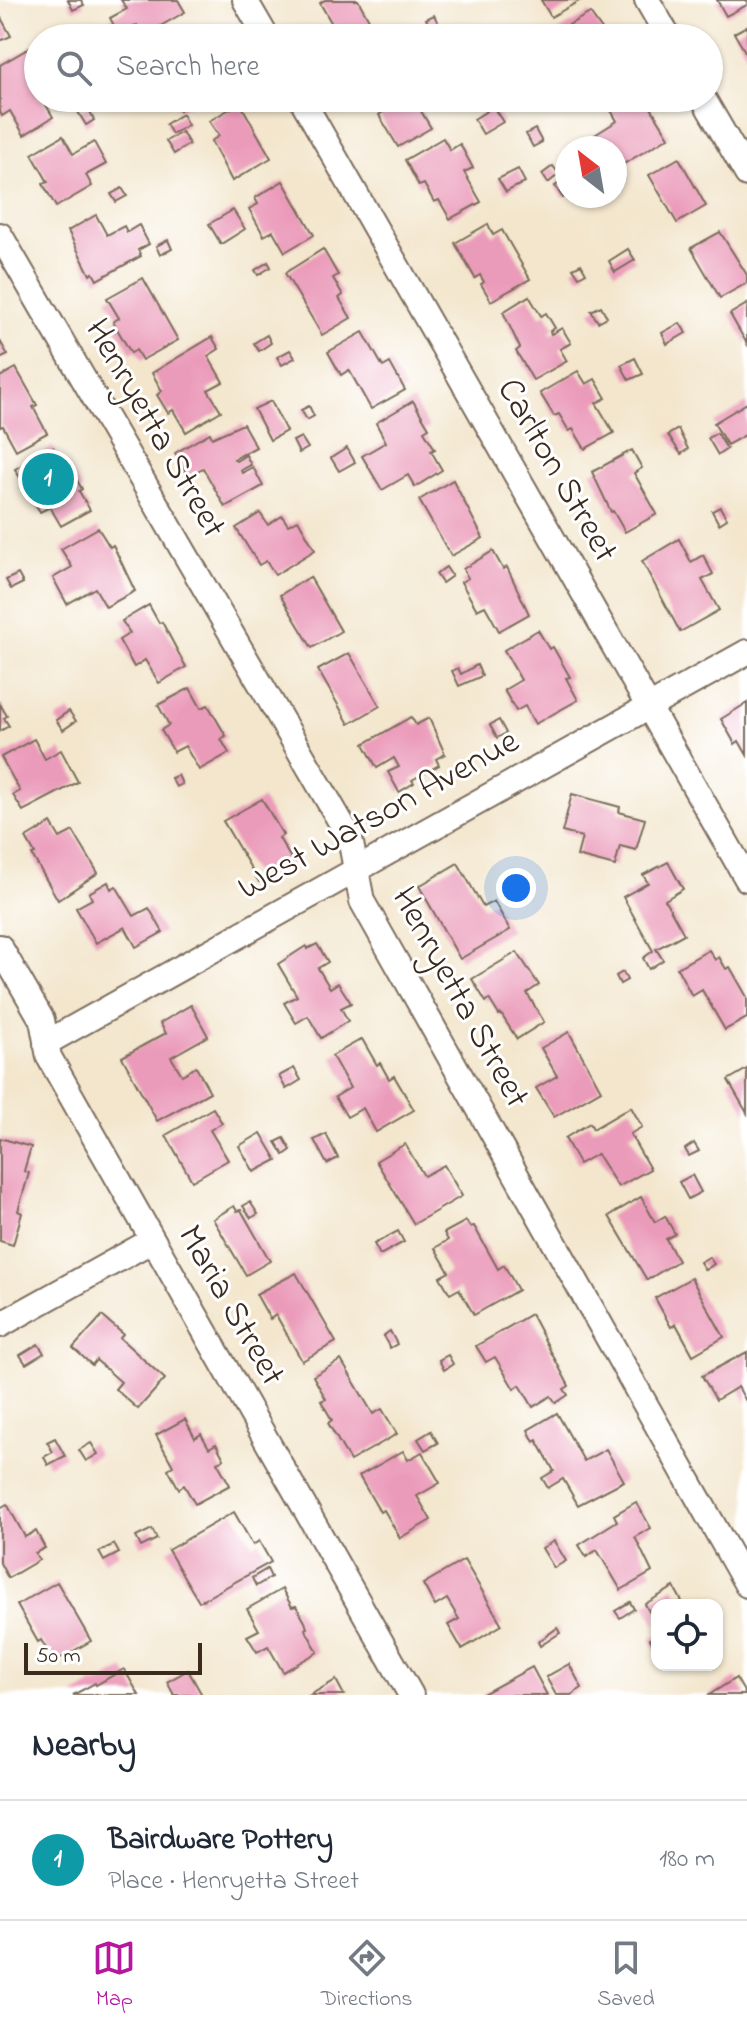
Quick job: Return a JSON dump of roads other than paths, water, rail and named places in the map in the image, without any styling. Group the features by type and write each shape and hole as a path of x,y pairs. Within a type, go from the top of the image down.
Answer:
{"street":[{"path":"245,0 259,24"},
{"path":"647,0 661,24"},
{"name":"Carlton Street","path":"309,112 747,879"},
{"path":"711,112 747,174"},
{"name":"Henryetta Street","path":"0,235 350,838 362,901 747,1585"},
{"name":"West Watson Avenue","path":"46,1043 747,652"},
{"name":"Maria Street","path":"0,947 42,1020 49,1057 411,1695"},
{"path":"0,1325 151,1241"}],"place":[{"name":"Bairdware Pottery","path":"48,479"}]}
